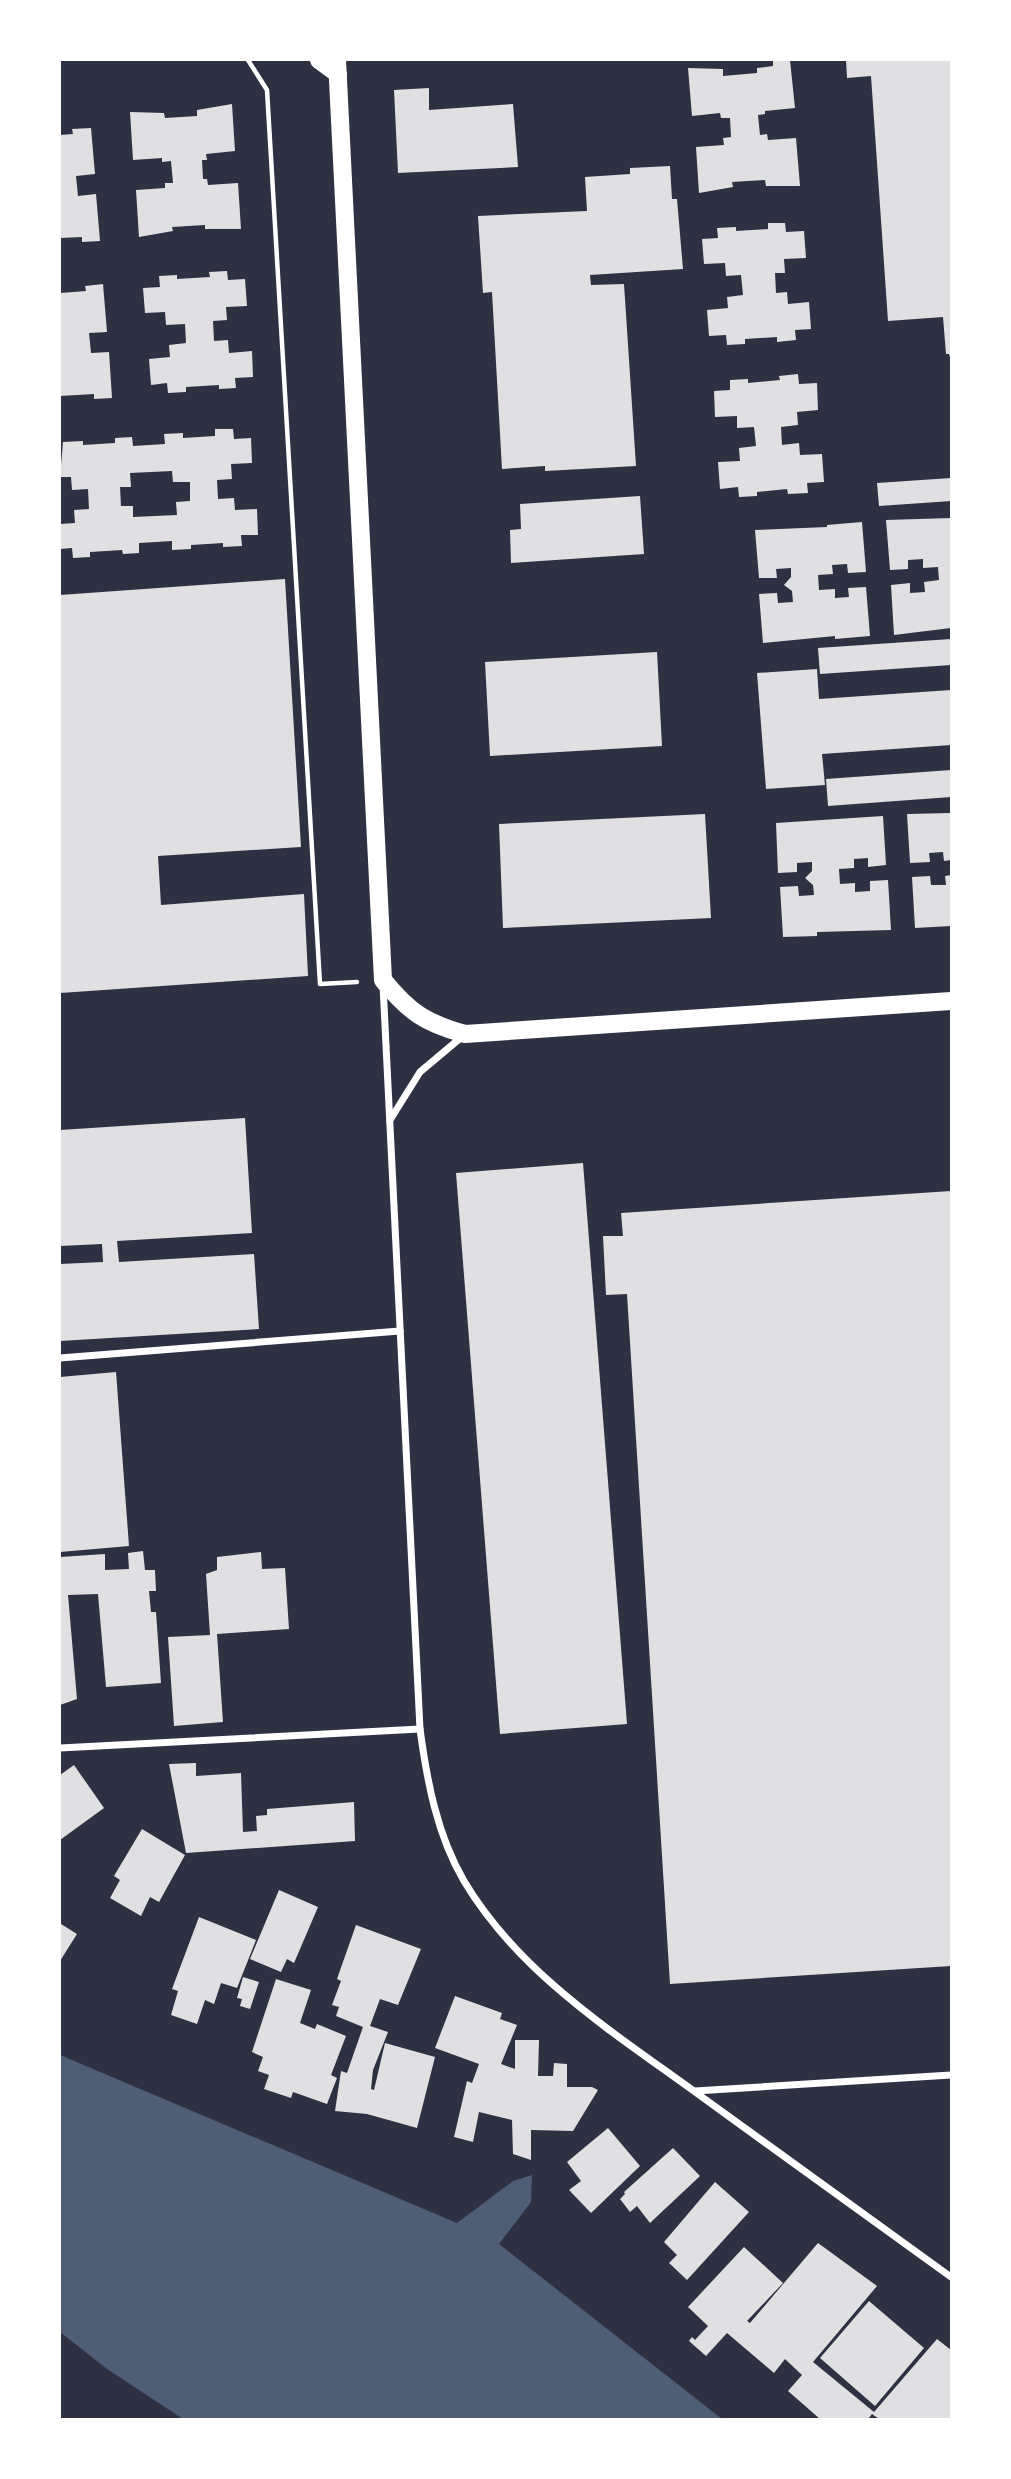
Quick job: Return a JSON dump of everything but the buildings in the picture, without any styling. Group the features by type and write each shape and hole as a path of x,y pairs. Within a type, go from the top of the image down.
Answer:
{"main road":[{"path":"319,60 340,64 383,980 407,1009 435,1026 465,1034 951,1000"}],"street":[{"path":"383,980 420,1729 427,1781 442,1830 464,1880 495,1924 534,1966 571,2000 951,2277"},
{"path":"390,1121 420,1072 465,1034"},
{"path":"60,1358 400,1331"},
{"path":"60,1748 420,1729"},
{"path":"695,2091 951,2075"}],"path":[{"path":"248,60 267,90 320,984 383,980"}],"water":[{"path":"60,2055 457,2223 513,2181 532,2175 531,2202 499,2244 722,2419 183,2419 107,2369 60,2332"}]}
